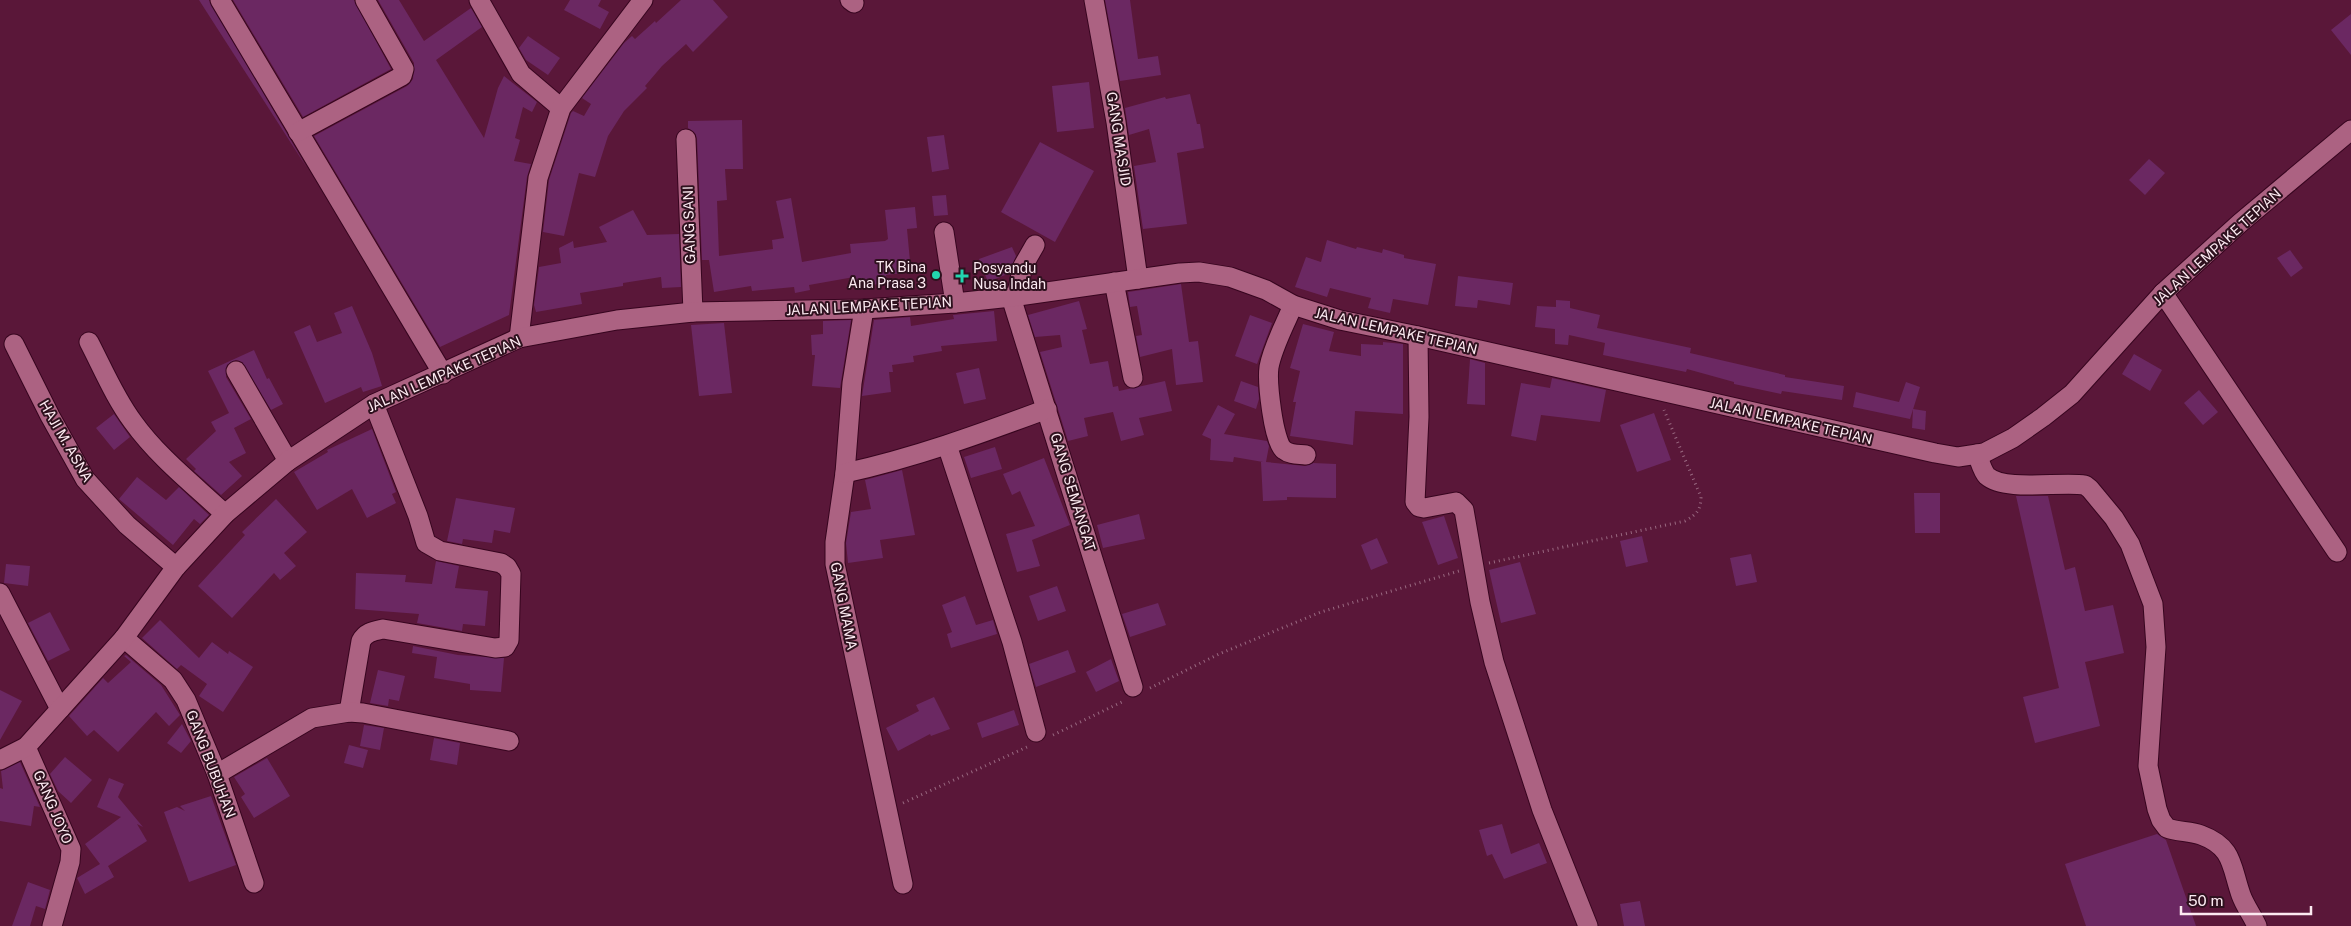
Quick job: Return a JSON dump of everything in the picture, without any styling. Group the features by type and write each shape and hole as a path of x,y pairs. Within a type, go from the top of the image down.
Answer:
{"street":[{"path":"220,0 443,374"},
{"path":"298,132 402,76 404,69 364,0"},
{"path":"480,0 521,74 560,108"},
{"path":"519,338 538,178 560,108 643,0"},
{"name":"GANG MASJID","path":"1094,0 1116,122 1138,279"},
{"name":"JALAN LEMPAKE TEPIAN","path":"26,747 124,638 176,567 225,514 288,460 374,404 519,338 617,320 693,312 864,309 955,303 1014,297 1180,273 1216,273 1266,290 1293,305 1340,320 1958,457 1977,454 2013,438 2072,394 2163,293 2240,223 2351,130"},
{"name":"GANG SANI","path":"686,139 693,312"},
{"path":"944,232 955,303"},
{"path":"1014,297 1023,266 1034,245"},
{"path":"1114,282 1133,378"},
{"path":"2163,293 2337,552"},
{"name":"GANG SEMANGAT","path":"1014,297 1046,409 1134,693"},
{"path":"1293,305 1275,349 1269,376 1273,426 1278,443 1290,453 1306,455"},
{"name":"GANG MAMA","path":"864,309 852,383 845,473 835,542 837,580 903,884"},
{"path":"1418,336 1419,417 1415,502 1419,507 1424,508 1449,502 1460,505 1466,517 1474,568 1494,662 1542,810 1588,926"},
{"path":"89,342 120,403 134,424 151,445 225,514"},
{"name":"HAJI M. ASNA","path":"14,344 50,416 85,479 128,525 176,567"},
{"path":"236,371 288,460"},
{"path":"349,712 361,641 364,635 372,631 383,629 495,648 505,647 509,640 511,574 501,563 440,551 426,543 418,516 374,404"},
{"path":"845,473 892,462 947,445 1046,409"},
{"path":"947,445 1012,642 1038,738"},
{"path":"1977,454 1985,473 1992,480 2026,485 2085,485 2114,518 2130,544 2148,588 2155,624 2155,680 2148,766 2157,809 2161,820 2167,828 2201,835 2218,843 2226,852 2232,861 2241,895 2257,926"},
{"path":"0,593 60,709"},
{"name":"GANG BUBUHAN","path":"124,638 173,680 186,700 217,774 254,884"},
{"path":"217,774 312,718 349,712 509,741"},
{"path":"0,760 26,747"},
{"name":"GANG JOYO","path":"26,747 71,849 70,862 52,926"}],"path":[{"path":"886,811 1219,654 1321,612 1474,568 1685,521 1695,516 1701,505 1701,497 1656,390"}],"building":[{"path":"199,0 209,0 307,168"},
{"path":"233,0 354,0 391,69 303,117"},
{"path":"378,0 399,0 424,41 471,8 482,27 436,60 484,138 498,88 504,76 537,102 532,112 523,107 515,138 520,140 514,161 531,164 527,177 509,315 440,347 314,136 407,86 413,79 414,63"},
{"path":"570,0 601,0 598,6 609,12 600,29 564,10"},
{"path":"681,0 713,0 728,17 693,52 686,44 662,66 645,86 647,88 624,111 608,136 595,177 579,173 564,236 543,232 549,180 571,113 573,111 584,116 591,104 582,98 624,43 632,36 635,39"},
{"path":"1105,0 1130,0 1138,59 1158,56 1161,75 1120,81"},
{"path":"2351,14 2351,55 2331,30"},
{"path":"528,36 560,58 548,75 526,60 519,48"},
{"path":"1089,82 1094,128 1057,132 1052,86"},
{"path":"1190,94 1197,124 1200,124 1204,148 1177,153 1187,224 1143,229 1134,166 1156,162 1149,129 1129,135 1125,108 1165,97 1166,99"},
{"path":"742,120 743,169 725,169 727,200 717,201 719,256 773,249 772,240 784,238 776,201 791,198 802,262 851,253 850,244 885,241 888,239 885,210 915,207 917,228 907,229 911,272 886,275 887,283 855,287 854,277 809,285 810,290 795,293 794,287 752,291 751,286 714,292 709,260 702,260 697,139 695,133 688,128 688,121"},
{"path":"944,135 949,169 932,172 927,137"},
{"path":"1040,142 1094,171 1055,242 1001,212"},
{"path":"2149,159 2165,173 2145,195 2129,180"},
{"path":"946,195 948,215 934,216 932,196"},
{"path":"633,210 647,235 679,234 681,287 662,288 661,277 623,283 623,286 580,293 582,304 536,312 534,305 539,267 561,263 559,248 573,241 574,248 607,242 599,227"},
{"path":"1327,240 1356,249 1357,247 1382,253 1383,249 1404,255 1404,258 1436,264 1428,305 1393,299 1390,313 1368,308 1371,298 1330,288 1327,297 1295,287 1306,257 1321,262"},
{"path":"1012,247 1016,256 1010,273 988,282 979,259"},
{"path":"2290,250 2303,268 2291,277 2277,258"},
{"path":"1458,276 1513,283 1510,305 1478,300 1477,308 1455,306"},
{"path":"1181,284 1189,342 1198,341 1203,382 1176,385 1172,349 1140,357 1136,336 1142,335 1137,306 1130,307 1128,292"},
{"path":"1556,300 1570,301 1570,308 1600,315 1597,328 1691,348 1690,353 1785,375 1785,377 1844,386 1842,400 1782,391 1781,394 1734,384 1734,382 1687,369 1686,372 1603,355 1605,343 1569,335 1568,345 1555,344 1555,329 1535,327 1537,306 1556,307"},
{"path":"1079,301 1087,329 1082,330 1090,364 1108,361 1113,387 1118,386 1119,391 1165,381 1172,411 1139,418 1144,435 1121,441 1113,412 1084,418 1088,436 1068,441 1040,352 1062,347 1060,335 1035,337 1028,315"},
{"path":"352,306 372,353 382,386 363,392 361,387 325,403 294,332 310,325 317,342 342,333 334,313"},
{"path":"994,311 997,341 941,346 942,351 913,356 914,362 892,365 893,372 889,372 891,392 862,396 874,320 910,317 911,326 954,319 953,315"},
{"path":"1250,315 1272,323 1257,364 1235,356"},
{"path":"851,320 840,388 812,386 815,355 812,355 811,335 823,334 823,321"},
{"path":"724,323 732,393 699,396 691,325"},
{"path":"1303,324 1334,332 1329,351 1361,356 1361,344 1383,345 1383,342 1403,344 1403,414 1355,411 1353,445 1290,436 1296,402 1293,402 1300,371 1290,368"},
{"path":"254,350 267,379 269,378 283,404 271,410 242,362 236,360 227,365 226,377 251,419 234,428 246,453 229,462 242,476 221,495 194,471 196,469 186,459 216,431 211,422 229,413 208,371"},
{"path":"2134,354 2162,370 2150,391 2122,374"},
{"path":"1470,359 1485,363 1485,405 1467,404"},
{"path":"979,368 986,399 964,404 956,373"},
{"path":"1552,378 1606,390 1600,422 1541,415 1536,441 1511,436 1521,383 1550,388"},
{"path":"1241,381 1258,387 1259,399 1256,409 1234,401"},
{"path":"1906,382 1920,387 1910,419 1853,407 1856,392 1899,402"},
{"path":"2199,390 2218,412 2203,425 2184,403"},
{"path":"1218,405 1235,414 1224,434 1267,441 1269,446 1266,462 1305,466 1313,463 1336,464 1336,498 1287,497 1287,500 1263,501 1261,462 1263,462 1234,457 1233,462 1210,460 1211,439 1202,435"},
{"path":"1913,409 1926,411 1925,430 1912,428"},
{"path":"1654,413 1671,460 1637,472 1620,425"},
{"path":"114,414 130,437 114,450 96,428"},
{"path":"372,429 396,492 392,494 396,503 367,518 352,489 317,510 294,472 328,452 327,450"},
{"path":"995,447 1002,469 971,478 964,457"},
{"path":"1044,458 1070,525 1032,540 1040,566 1017,572 1006,534 1035,526 1020,491 1012,495 1003,474"},
{"path":"902,470 915,535 880,540 883,558 848,563 846,543 851,512 871,509 865,480"},
{"path":"137,477 166,500 179,487 209,515 200,524 194,519 173,545 119,499"},
{"path":"1914,493 1940,493 1940,533 1915,533"},
{"path":"2016,496 2048,496 2065,570 2075,567 2085,611 2113,605 2124,653 2085,662 2100,726 2035,743 2023,697 2059,688"},
{"path":"456,498 515,508 510,533 494,530 492,543 463,539 462,544 447,541"},
{"path":"276,499 307,532 284,553 296,566 280,580 274,573 232,618 198,586 245,535 242,532"},
{"path":"1139,514 1145,539 1103,548 1097,525"},
{"path":"1444,516 1458,558 1438,565 1422,522"},
{"path":"1642,536 1648,562 1626,567 1620,541"},
{"path":"1377,538 1388,563 1371,570 1361,545"},
{"path":"1751,554 1757,582 1736,586 1730,558"},
{"path":"436,561 459,566 455,588 488,591 485,626 463,624 462,631 417,623 419,614 355,609 356,573 406,575 405,582 432,584"},
{"path":"1520,562 1536,614 1501,623 1489,570"},
{"path":"6,564 30,566 28,586 4,583"},
{"path":"1057,586 1066,611 1038,621 1029,596"},
{"path":"965,596 976,625 993,620 997,634 951,648 947,634 952,632 942,605"},
{"path":"1158,603 1166,625 1130,637 1122,614"},
{"path":"50,612 70,650 48,661 28,623"},
{"path":"160,620 199,658 212,642 228,654 229,651 253,667 223,712 199,696 207,684 181,665 177,669 142,638"},
{"path":"413,646 458,655 504,658 501,692 470,690 470,684 434,678 437,657 412,653"},
{"path":"1068,650 1076,672 1036,687 1029,664"},
{"path":"126,655 161,685 180,715 169,726 156,712 118,752 94,730 87,736 69,716 103,678 108,683 131,662 124,656"},
{"path":"1111,659 1119,681 1096,692 1086,672"},
{"path":"378,670 405,676 399,701 389,699 388,706 370,703"},
{"path":"0,690 22,701 0,740"},
{"path":"934,697 950,729 931,736 930,734 898,751 886,728 919,711 916,705"},
{"path":"1014,710 1019,725 982,738 977,723"},
{"path":"182,724 191,741 181,753 167,743"},
{"path":"364,725 384,728 380,750 360,746"},
{"path":"434,738 460,743 457,765 430,760"},
{"path":"349,745 368,750 363,768 344,763"},
{"path":"65,757 92,780 71,803 58,791 50,774"},
{"path":"267,758 290,796 254,818 241,797 245,794 234,777"},
{"path":"20,762 40,807 34,806 31,826 0,821 0,788 3,789 1,771"},
{"path":"109,778 124,784 118,797 143,827 137,824 147,841 108,866 114,877 85,894 77,878 100,864 85,844 121,817 97,807"},
{"path":"211,796 236,865 189,882 164,812 177,807 185,811 180,806"},
{"path":"1502,824 1511,854 1539,843 1547,863 1504,879 1492,854 1487,856 1479,830"},
{"path":"2157,834 2166,840 2196,926 2086,926 2065,864"},
{"path":"28,882 50,890 45,909 36,906 30,926 12,926"},
{"path":"1640,901 1645,926 1624,926 1620,904"}],"place":[{"name":"TK Bina Ana Prasa 3","path":"936,275"},
{"name":"Posyandu Nusa Indah","path":"962,276"}]}
